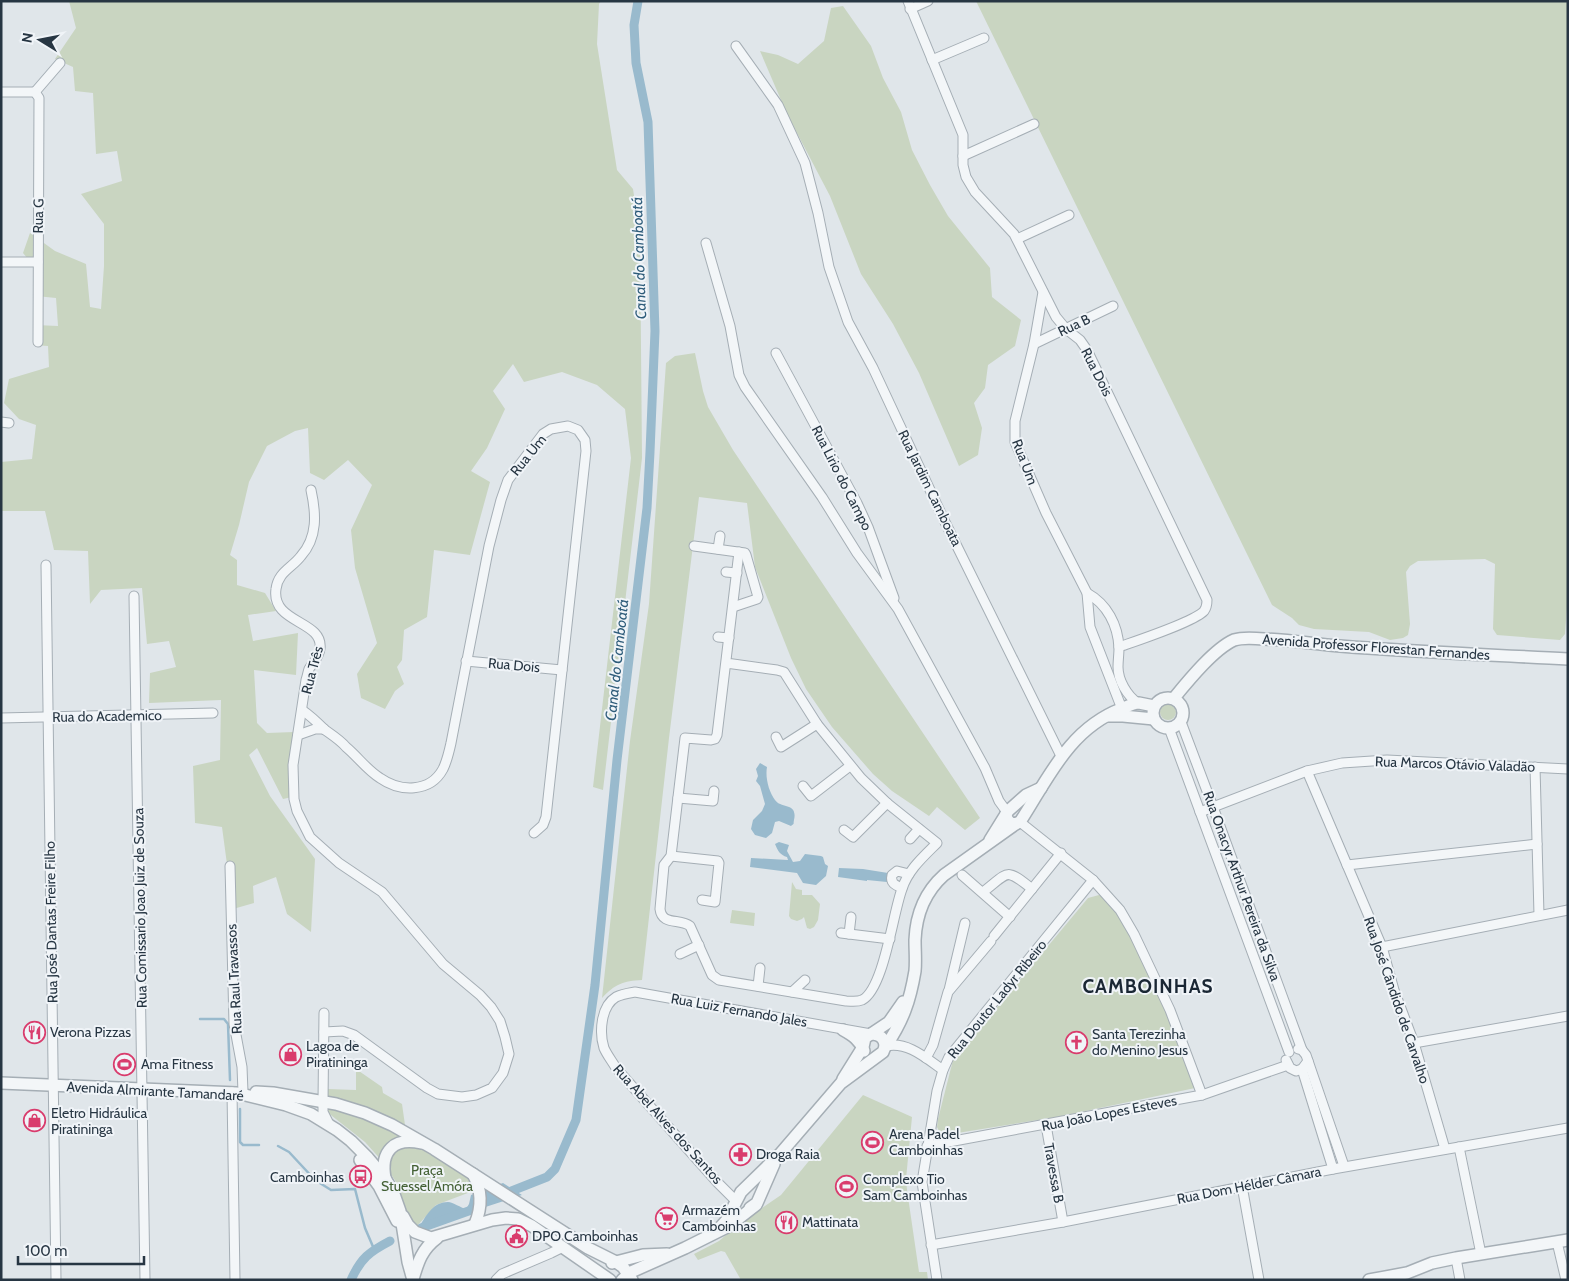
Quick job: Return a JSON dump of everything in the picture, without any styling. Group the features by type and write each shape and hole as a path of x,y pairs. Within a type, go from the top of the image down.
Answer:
{"street":[{"name":"Rua Dois","path":"928,1 909,5 963,134 963,156 966,177 975,192 1017,239 1056,316 1087,350 1207,600 1206,608 1199,615 1119,647"},
{"path":"932,60 984,38"},
{"name":"Rua Jardim Camboata","path":"736,46 778,105 805,163 829,267 848,322 873,368 945,522 1061,756"},
{"path":"1,92 35,92 60,63"},
{"name":"Rua G","path":"35,92 39,98 38,342"},
{"path":"963,156 1034,124"},
{"path":"963,134 978,149"},
{"path":"1017,239 1069,215"},
{"name":"Rua Lirio do Campo","path":"706,243 730,326 739,375 744,387 822,497 857,553 898,609 985,768 999,801 1009,811"},
{"path":"1,262 38,262"},
{"name":"Rua Um","path":"1043,292 1034,344 1015,421 1015,442 1046,513 1087,593 1090,627 1122,709"},
{"name":"Rua B","path":"1034,344 1113,306"},
{"name":"Rua Lirio do Campo","path":"776,353 868,526 898,609"},
{"name":"Rua Um","path":"302,710 345,745 378,777 390,784 401,788 424,787 442,771 447,759 489,546 508,480 543,434 560,426 568,426 578,430 584,440 586,451 546,817 543,825 534,833"},
{"name":"Rua Três","path":"311,490 315,508 315,527 310,542 302,556 278,578 276,590 276,600 280,609 313,631 320,639 320,649 317,658 309,669 292,765 294,799 297,811 310,837 339,863 382,892 443,964 480,995 500,1021 509,1054 503,1074 492,1088 476,1096 448,1096 438,1094 426,1088 354,1035 343,1031 324,1032"},
{"path":"718,549 720,536"},
{"path":"694,546 745,553 758,599 733,607"},
{"path":"726,663 784,672 817,724 850,766 887,802 937,843 909,874 902,888 881,969 871,990 861,1000 846,1001 719,980 712,975 687,923 666,920 660,914 664,865 671,856 685,738 711,740 715,739 717,735 717,704 726,663 739,552"},
{"name":"Rua José Dantas Freire Filho","path":"46,565 56,1280"},
{"path":"726,572 737,573"},
{"name":"Rua Um","path":"1087,593 1096,598 1108,611 1119,647 1118,670 1129,697 1138,703"},
{"name":"Rua Comissario Joao Juiz de Souza","path":"134,596 145,1280"},
{"path":"718,637 729,638"},
{"name":"Avenida Professor Florestan Fernandes","path":"1177,700 1188,692 1197,673 1223,646 1244,638 1298,640 1338,646 1444,653 1568,659"},
{"name":"Rua Dois","path":"466,661 562,670"},
{"path":"1165,697 1177,700 1184,710 1181,722 1169,728 1160,726 1154,719 1154,706 1165,697"},
{"path":"841,1083 883,1052 904,1017 912,987 916,928 922,905 936,882 1020,821 1061,756 1079,735 1105,717 1122,709 1138,703 1154,706"},
{"name":"Rua do Academico","path":"1,718 213,713"},
{"path":"1105,717 1123,716 1154,719"},
{"name":"Rua Onacyr Arthur Pereira da Silva","path":"1181,722 1214,807 1302,1050"},
{"path":"776,737 781,746 817,724"},
{"name":"Rua Onacyr Arthur Pereira da Silva","path":"1169,728 1289,1052"},
{"path":"298,735 316,729 324,729"},
{"name":"Rua Marcos Otávio Valadão","path":"1200,812 1307,771 1342,763 1387,760 1568,769"},
{"path":"803,786 811,796 850,766"},
{"path":"1535,767 1538,915"},
{"name":"Rua José Cândido de Carvalho","path":"1307,771 1382,948 1394,990 1414,1043 1446,1149"},
{"path":"990,842 1009,811 1026,795 1041,788"},
{"path":"678,798 713,801 714,791"},
{"path":"844,830 853,837 887,802"},
{"path":"1009,811 1007,818 1010,823 1020,821"},
{"path":"1020,821 1093,880 1116,905 1134,934 1170,1010 1202,1095"},
{"path":"910,839 919,829"},
{"path":"1347,865 1537,844"},
{"path":"948,992 1061,854"},
{"path":"671,856 718,861 715,902 702,900"},
{"name":"Rua Raul Travassos","path":"230,866 234,1024 242,1067 238,1093 235,1280"},
{"path":"902,888 892,883 892,875 897,871 909,874"},
{"path":"983,892 1010,874 1032,889"},
{"path":"962,875 1010,916"},
{"name":"Rua Doutor Ladyr Ribeiro","path":"937,1280 922,1182 942,1070 949,1057 1093,880"},
{"path":"1382,948 1568,910"},
{"path":"851,917 845,934 890,939"},
{"path":"926,1058 933,1045 965,923"},
{"path":"680,954 699,945"},
{"path":"758,986 760,968"},
{"path":"792,992 805,980"},
{"path":"717,1231 726,1220 744,1189 780,1154 841,1083 863,1047 864,1040 894,1017 912,987"},
{"name":"Rua Luiz Fernando Jales","path":"609,1004 615,998 635,992 871,1034"},
{"name":"Rua Abel Alves dos Santos","path":"609,1004 604,1014 601,1032 602,1043 607,1055 616,1068 736,1201"},
{"path":"324,1013 322,1102 325,1119 329,1124"},
{"path":"1414,1043 1568,1016"},
{"path":"843,1030 854,1036 868,1055 878,1056"},
{"path":"871,1034 881,1036 886,1046"},
{"path":"886,1046 893,1044 911,1049 942,1070"},
{"path":"1305,1065 1296,1071 1288,1065 1286,1058 1289,1052 1295,1049 1302,1050 1306,1055 1305,1065 1333,1168"},
{"name":"Rua João Lopes Esteves","path":"927,1146 1202,1095 1288,1065"},
{"path":"1305,1065 1344,1166"},
{"name":"Avenida Almirante Tamandaré","path":"1,1082 238,1093 299,1109 329,1124 360,1149 385,1178 394,1194 400,1211 408,1262 413,1280 420,1257 427,1246 436,1238"},
{"path":"238,1093 273,1093 322,1102 349,1108 379,1119 425,1144 473,1174 484,1186 516,1202 588,1248 616,1262 627,1278 729,1226 756,1204 772,1167 780,1154"},
{"path":"238,1093 260,1104 305,1119 335,1137 352,1151 379,1186 392,1210 404,1239"},
{"name":"Travessa B","path":"1046,1125 1063,1222"},
{"name":"Rua Dom Hélder Câmara","path":"931,1245 1063,1222 1333,1168 1568,1128"},
{"path":"385,1178 384,1156 389,1150 404,1142 425,1144"},
{"path":"1459,1147 1481,1254"},
{"path":"476,1221 484,1186"},
{"path":"1242,1186 1259,1280"},
{"name":"Rua Abel Alves dos Santos","path":"725,1188 744,1189"},
{"path":"744,1189 751,1189 756,1192 758,1197 756,1204"},
{"path":"736,1201 747,1208 756,1204"},
{"path":"400,1211 408,1225 416,1232 428,1238 436,1238 476,1221 500,1218 518,1219 532,1226 609,1279"},
{"path":"1369,1280 1407,1273 1432,1263 1456,1258 1562,1241 1566,1280"},
{"path":"496,1280 502,1274 551,1254 563,1247"},
{"path":"609,1279 608,1267 616,1262 643,1255 672,1254"},
{"path":"1456,1258 1460,1280"}],"green space":[{"path":"69,1 601,1 599,4 597,44 617,170 633,189 640,235 642,458 603,790 593,787 631,458 625,409 597,385 562,372 524,382 513,364 493,391 505,409 487,448 471,471 490,482 470,555 434,550 427,617 404,630 402,660 397,667 404,684 395,691 385,709 361,698 357,674 377,643 355,568 351,530 372,485 348,460 324,480 310,473 308,428 295,431 267,446 249,482 230,555 237,560 237,585 265,593 276,611 248,615 253,641 298,633 296,675 254,670 257,723 267,733 294,732 292,797 283,799 257,748 249,755 270,796 315,859 311,932 287,914 276,877 253,886 254,903 233,909 222,827 195,823 193,766 220,760 221,700 149,703 150,673 176,667 169,641 147,644 142,588 101,590 90,604 88,551 54,550 45,511 1,511 1,462 32,459 36,425 19,419 4,403 9,379 49,367 48,346 33,345 36,325 58,326 56,298 36,296 33,265 23,253 30,233 55,251 86,264 90,307 101,309 104,224 81,194 122,181 117,151 96,154 93,93 75,91 73,67 55,59 76,28"},
{"path":"976,1 1568,1 1568,593 1565,634 1560,640 1497,635 1493,629 1495,564 1485,559 1418,561 1410,566 1406,572 1410,624 1408,635 1403,638 1390,640 1369,632 1314,629 1299,625 1272,605"},
{"path":"843,6 871,46 883,78 901,112 912,150 930,185 948,216 990,268 992,297 1021,320 1015,346 988,365 985,388 974,403 982,428 978,455 959,466 919,373 893,324 861,274 830,196 787,114 760,51 778,55 798,64 824,41 831,8"},
{"path":"695,353 708,407 733,450 980,818 965,830 937,807 929,816 892,791 873,774 832,727 806,689 791,658 755,567 747,503 699,497 669,738 642,980 620,984 611,989 602,998 630,741 649,604 666,363 675,356"},
{"path":"1168,704 1176,712 1168,720 1160,712"},
{"path":"792,882 796,889 802,890 802,895 812,895 820,904 818,920 814,927 810,929 807,928 804,917 797,921 789,916"},
{"path":"1099,895 1107,897 1163,993 1200,1087 1057,1117 945,1135 940,1133 937,1127 938,1119 953,1060 1088,898"},
{"path":"732,910 755,913 754,926 730,923"},
{"name":"Praça Stuessel Amóra","path":"356,1069 382,1087 383,1093 402,1104 406,1132 489,1185 436,1205 417,1226 408,1217 397,1192 398,1185 383,1162 365,1142 327,1112 328,1089 356,1090"},
{"name":"Complexo Tio Sam Camboinhas","path":"863,1095 912,1117 906,1179 907,1190 919,1272 927,1272 928,1280 741,1280 725,1252 721,1251 698,1260 694,1254 719,1241 739,1224 781,1195"}],"water":[{"path":"760,763 767,767 768,785 775,800 791,808 795,814 794,824 791,826 779,821 775,822 772,833 766,838 755,835 751,829 753,820 762,811 765,804 760,786 756,781 758,776 756,769"},
{"path":"779,842 789,845 787,851 793,862 800,861 805,854 823,857 825,864 828,866 826,876 816,885 803,883 797,873 750,867 751,858 788,860 777,849 775,844"},
{"path":"839,868 888,873 887,882 838,877"},
{"path":"503,1183 522,1195 421,1228 421,1224 428,1213 435,1206 450,1202 466,1209 471,1195"}],"waterway":[{"name":"Canal do Camboatá","path":"504,1194 547,1177 555,1169 576,1120 595,985 617,760 647,508 650,452 655,331 648,122 636,63 634,25 638,1"},
{"path":"200,1019 224,1019 228,1024 230,1080"},
{"path":"240,1109 240,1142 243,1145 259,1145"},
{"path":"278,1146 289,1152 315,1180 331,1190 355,1189 365,1228 374,1249"},
{"name":"Canal do Camboatá","path":"421,1228 477,1208"},
{"name":"Canal do Camboatá","path":"351,1280 366,1256 390,1241"}],"place":[{"name":"Verona Pizzas","path":"34,1032"},
{"name":"Santa Terezinha do Menino Jesus","path":"1076,1042"},
{"name":"Lagoa de Piratininga","path":"290,1054"},
{"name":"Ama Fitness","path":"125,1064"},
{"name":"Eletro Hidráulica Piratininga","path":"35,1121"},
{"name":"Arena Padel Camboinhas","path":"873,1142"},
{"name":"Droga Raia","path":"740,1154"},
{"name":"Camboinhas","path":"360,1177"},
{"name":"Complexo Tio Sam Camboinhas","path":"847,1187"},
{"name":"Armazém Camboinhas","path":"666,1218"},
{"name":"Mattinata","path":"786,1222"},
{"name":"DPO Camboinhas","path":"516,1236"}],"district":[{"name":"CAMBOINHAS","path":"1148,986"}]}
